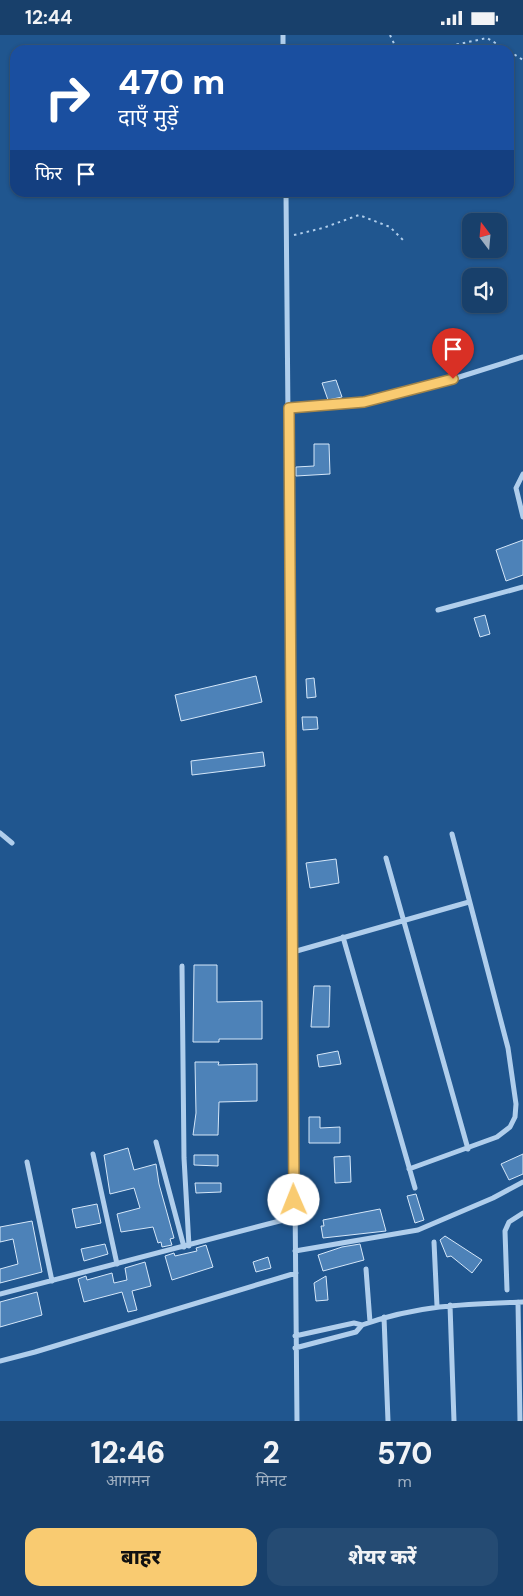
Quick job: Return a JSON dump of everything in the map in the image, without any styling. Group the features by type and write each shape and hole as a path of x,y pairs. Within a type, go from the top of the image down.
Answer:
{"street":[{"path":"286,197 297,1421"},
{"path":"289,408 364,402 453,379 523,357"},
{"path":"523,473 516,488 523,517"},
{"path":"438,610 523,587"},
{"path":"0,833 12,843"},
{"path":"409,1169 497,1137 510,1127 515,1117 516,1104 508,1048 452,834"},
{"path":"386,858 468,1149"},
{"path":"293,951 469,903"},
{"path":"343,937 414,1188"},
{"path":"182,965 187,1246"},
{"path":"156,1142 187,1246"},
{"path":"94,1154 117,1264"},
{"path":"27,1162 52,1281"},
{"path":"295,1251 418,1230 467,1210 523,1182"},
{"path":"507,1290 505,1231 509,1222 523,1213"},
{"path":"0,1294 295,1217"},
{"path":"434,1242 437,1306"},
{"path":"366,1269 370,1322"},
{"path":"0,1361 296,1273"},
{"path":"295,1348 356,1333 362,1325 384,1317 437,1306 521,1302 520,1421"},
{"path":"450,1305 454,1421"},
{"path":"384,1317 388,1421"},
{"path":"296,1337 354,1323 362,1325"},
{"path":"329,1329 330,1340"}],"path":[{"path":"454,45 487,38 498,45"},
{"path":"286,237 323,228 359,215 390,227 404,241"}],"building":[{"path":"336,380 342,397 328,400 322,383"},
{"path":"314,444 329,444 330,474 296,476 296,467 314,466"},
{"path":"523,540 523,575 506,581 496,550"},
{"path":"485,615 490,634 480,637 474,618"},
{"path":"256,676 262,702 181,721 175,695"},
{"path":"314,678 316,697 307,698 306,679"},
{"path":"302,717 317,717 318,729 303,730"},
{"path":"263,752 265,766 192,775 191,761"},
{"path":"336,859 339,883 310,888 306,863"},
{"path":"194,965 217,965 217,1002 262,1001 262,1039 219,1039 219,1042 193,1042"},
{"path":"314,986 330,986 329,1027 311,1027"},
{"path":"338,1051 341,1064 319,1067 317,1055"},
{"path":"195,1062 219,1062 218,1065 257,1064 257,1101 219,1102 218,1135 193,1135 196,1113"},
{"path":"309,1117 320,1117 320,1128 340,1127 340,1143 309,1143"},
{"path":"128,1148 134,1170 156,1164 159,1184 174,1238 170,1239 172,1245 162,1247 161,1242 158,1243 153,1227 121,1232 117,1214 140,1208 134,1188 110,1194 104,1155"},
{"path":"523,1154 523,1174 509,1180 501,1164"},
{"path":"194,1155 218,1155 218,1166 194,1165"},
{"path":"350,1156 351,1182 335,1183 334,1157"},
{"path":"195,1183 221,1183 221,1192 196,1193"},
{"path":"416,1194 424,1220 415,1223 407,1196"},
{"path":"97,1204 101,1223 76,1228 72,1209"},
{"path":"380,1209 386,1231 323,1238 321,1226 324,1226 323,1220"},
{"path":"32,1221 42,1272 0,1283 0,1269 18,1264 13,1239 0,1242 0,1227"},
{"path":"445,1236 482,1260 472,1273 451,1256 447,1257 440,1240"},
{"path":"105,1244 108,1254 84,1261 81,1249"},
{"path":"360,1244 364,1260 323,1271 318,1255 342,1247"},
{"path":"206,1245 213,1267 172,1280 165,1256 174,1253 175,1256 197,1251 196,1248"},
{"path":"268,1257 271,1268 256,1272 253,1262"},
{"path":"145,1262 151,1286 132,1291 137,1310 128,1312 122,1292 84,1302 78,1279 86,1276 87,1280 112,1273 114,1283 127,1280 125,1268"},
{"path":"326,1276 328,1300 316,1301 314,1283"},
{"path":"37,1292 42,1315 0,1327 0,1302"}],"route":[{"path":"294,1200 289,408 364,402 453,379"}]}
